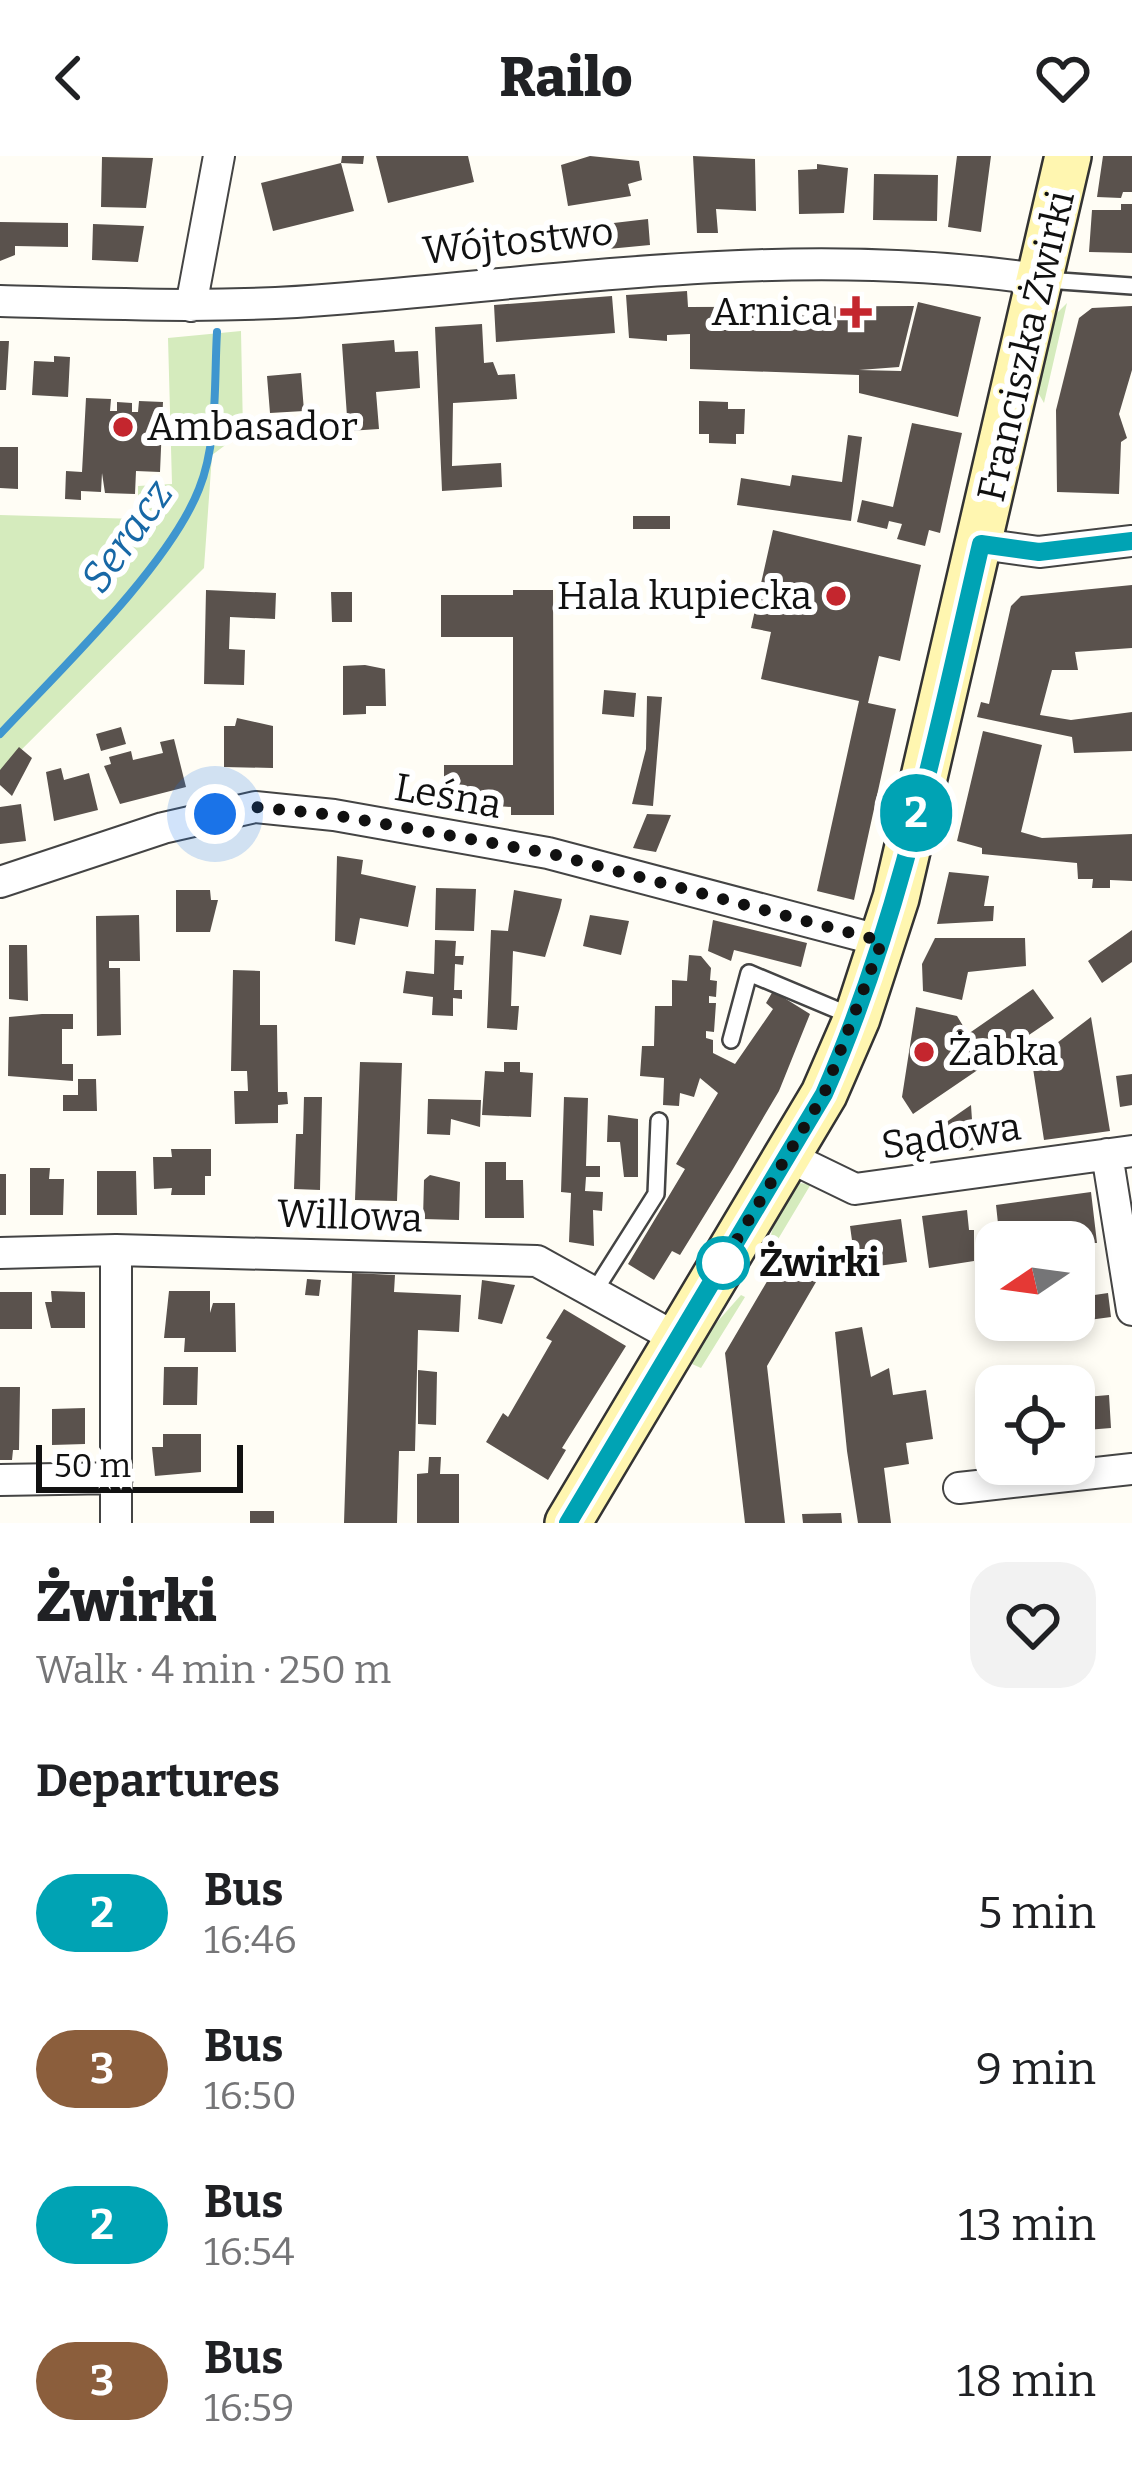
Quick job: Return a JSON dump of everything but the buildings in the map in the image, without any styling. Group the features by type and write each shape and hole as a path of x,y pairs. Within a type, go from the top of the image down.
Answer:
{"main road":[{"name":"Franciszka Żwirki","path":"568,1523 824,1094 857,1018 882,941 981,544 1069,156"}],"street":[{"path":"190,306 219,156"},
{"name":"Wójtostwo","path":"0,301 190,306 339,299 682,265 862,262 1043,280"},
{"path":"981,544 1039,552 1132,541"},
{"name":"Leśna","path":"0,882 163,828 255,807 334,815 548,853 882,941"},
{"path":"1119,1153 1132,1310"},
{"name":"Sądowa","path":"787,1156 855,1189 1119,1153"},
{"path":"116,1250 116,1523"},
{"name":"Willowa","path":"0,1253 116,1250 537,1261 678,1339"},
{"path":"959,1488 1132,1469"},
{"path":"0,1480 117,1478"}],"lane":[{"path":"1043,280 1132,286"},
{"path":"731,1040 749,974 857,1018"},
{"path":"594,1292 656,1194 659,1121"}],"green space":[{"path":"1067,303 1044,403 1036,389 1053,317"},
{"path":"241,331 243,432 212,455 204,568 0,771 0,515 138,519 138,486 172,484 168,338"},
{"path":"798,1183 811,1184 771,1251 767,1248 778,1211"},
{"path":"741,1295 745,1297 701,1368 692,1364 688,1355"}],"waterway":[{"name":"Seracz","path":"0,734 110,617 184,519 209,452 217,332"}],"bus line":[{"name":"2","path":"568,1523 824,1094 857,1018 896,898 981,544 1039,552 1132,541"}],"place":[{"name":"Arnica","path":"856,312"},
{"name":"Ambasador","path":"123,427"},
{"name":"Hala kupiecka","path":"836,596"},
{"name":"Żabka","path":"924,1052"},
{"name":"Żwirki","path":"723,1263"}],"route":[{"path":"215,814 255,807 334,815 548,853 882,941 857,1018 824,1094 723,1263"}]}
